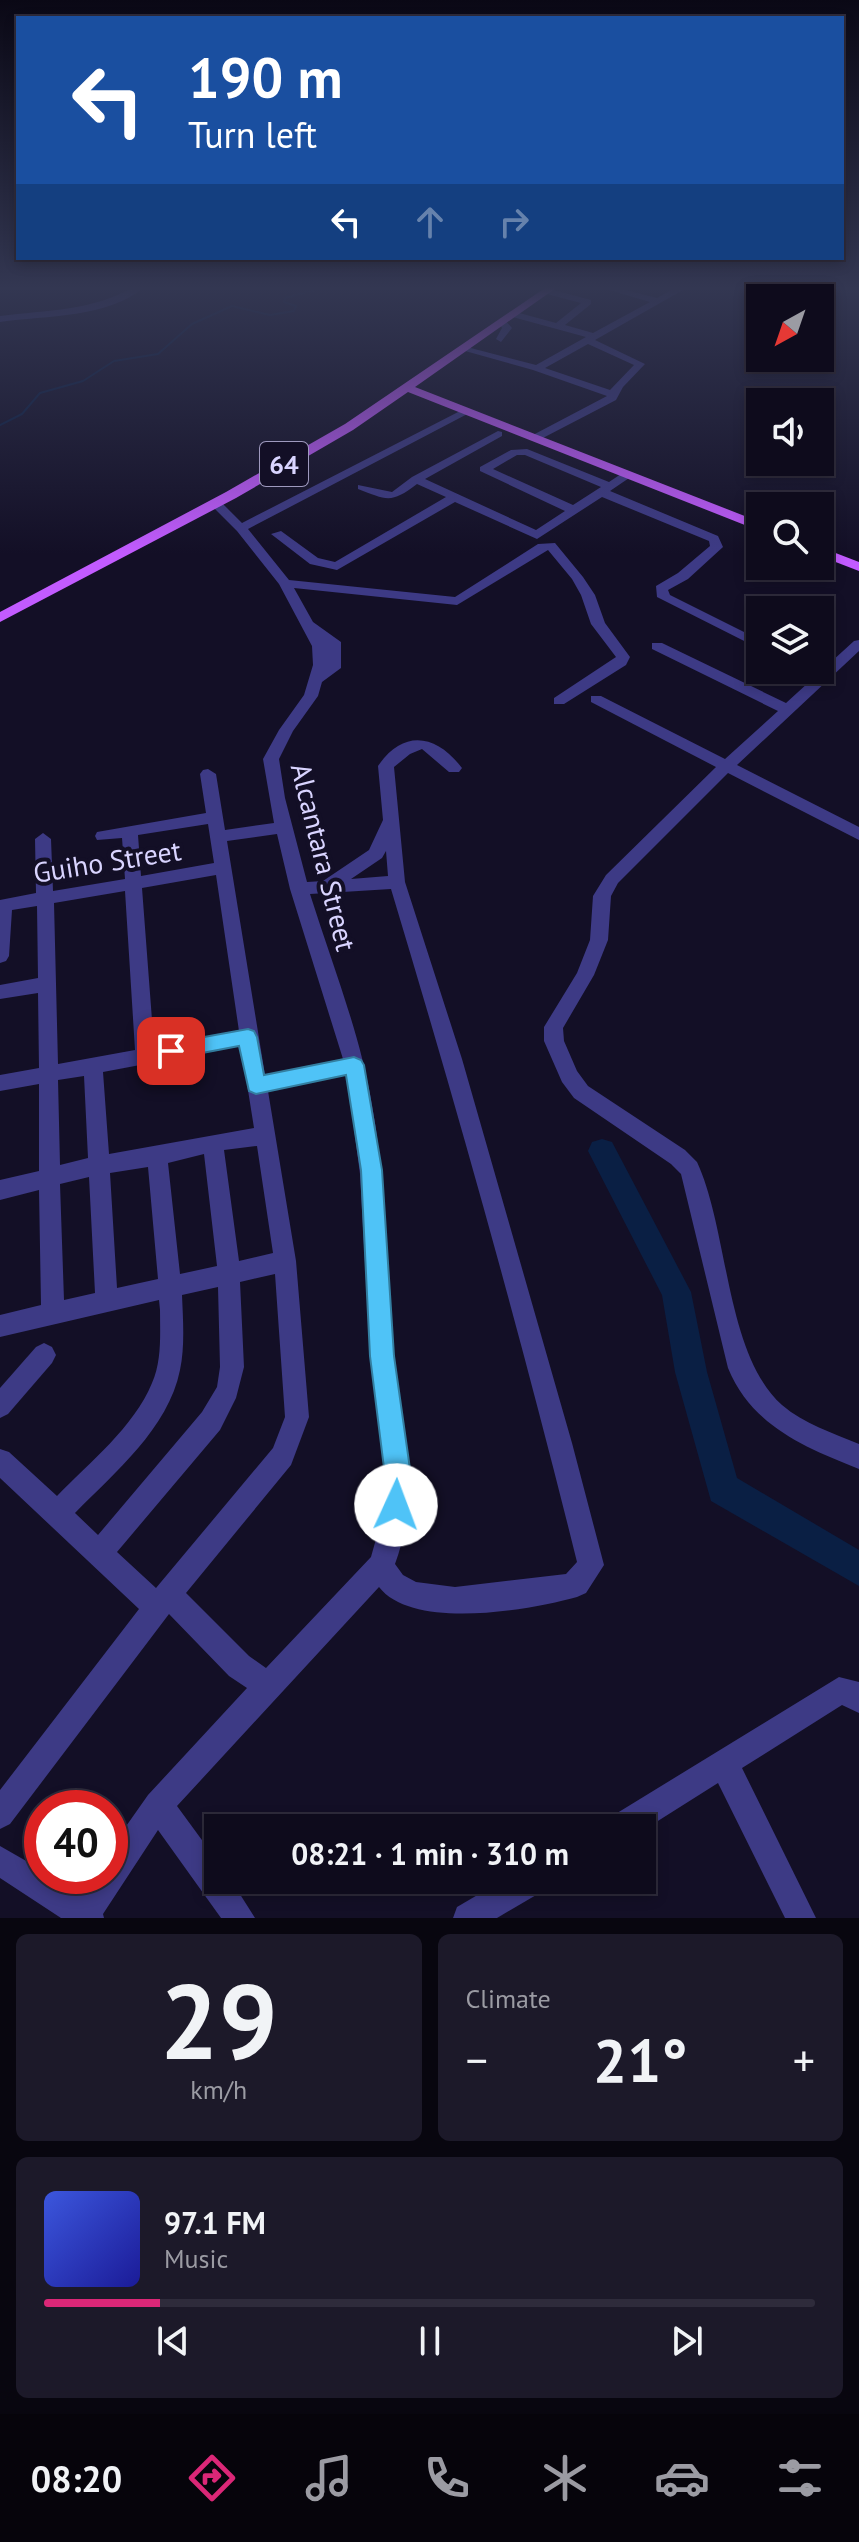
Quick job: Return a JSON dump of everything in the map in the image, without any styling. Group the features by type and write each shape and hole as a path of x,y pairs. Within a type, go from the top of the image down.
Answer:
{"main road":[{"name":"64","path":"0,618 349,427 426,376"},
{"path":"408,388 746,521"},
{"path":"834,557 859,567"}],"street":[{"path":"558,376 613,395"},
{"path":"535,438 612,398 621,381 629,376"},
{"path":"241,528 468,411"},
{"path":"362,487 388,496 494,436 714,539 717,547 683,576 661,589 664,597 746,638"},
{"path":"521,451 483,472 574,510"},
{"path":"416,479 537,535 628,474"},
{"path":"277,534 314,561 337,566 455,497"},
{"name":"Alcantara Street","path":"215,503 241,528 285,583 308,624 334,642 336,652 334,668 316,680 311,696 286,730 271,759 299,889 354,1065 371,1170 382,1356 398,1476 393,1534 381,1566"},
{"path":"285,583 457,601 542,547 551,546 577,577 588,595 598,624 623,657 621,662 559,701"},
{"path":"834,662 859,644"},
{"path":"657,646 788,710"},
{"path":"811,684 788,710 725,767 612,879 602,896 599,940 585,975 553,1027 554,1041 569,1076 581,1092 678,1157 690,1169 740,1368 753,1393 765,1409 785,1423 859,1457"},
{"path":"596,699 859,834"},
{"path":"128,1849 158,1805 266,1685 381,1566 394,1585 416,1596 449,1601 566,1587 577,1584 591,1565 560,1443 452,1059 397,882 386,766 396,755 427,745 454,768"},
{"path":"0,1814 163,1601 282,1456 297,1417 285,1261 208,774"},
{"path":"327,887 376,854 393,815"},
{"path":"103,836 130,831 286,827"},
{"path":"130,831 145,1056"},
{"path":"43,839 53,1313"},
{"name":"Guiho Street","path":"2,905 223,868"},
{"path":"299,889 397,882"},
{"path":"0,956 2,905"},
{"path":"0,992 47,984"},
{"path":"0,1083 248,1037"},
{"path":"256,1085 354,1065"},
{"path":"93,1066 107,1301"},
{"path":"0,1190 99,1165 264,1136"},
{"path":"100,1553 178,1463 221,1406 232,1367 229,1272 213,1143"},
{"path":"57,1514 144,1418 169,1372 169,1287 157,1157"},
{"path":"0,1326 285,1261"},
{"path":"0,1406 44,1355"},
{"path":"4,1473 266,1685"},
{"path":"643,1814 839,1691 851,1693 859,1699"},
{"path":"725,1765 801,1918"},
{"path":"158,1805 240,1918"},
{"path":"0,1861 85,1916 99,1894"},
{"path":"468,1918 508,1894"}],"waterway":[{"path":"0,425 22,414 40,393 83,381 92,376"},
{"path":"602,1151 676,1292 691,1372 723,1489 859,1569"}],"route":[{"path":"171,1051 248,1037 256,1085 313,1076 354,1065 371,1170 382,1356 398,1476 396,1505"}]}
